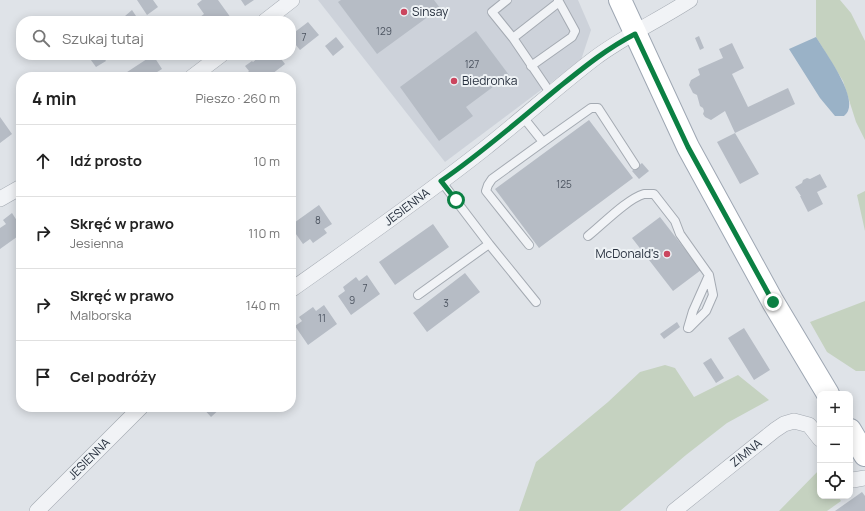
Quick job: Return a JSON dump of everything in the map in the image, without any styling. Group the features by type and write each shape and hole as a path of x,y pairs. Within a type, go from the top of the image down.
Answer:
{"main road":[{"path":"620,0 688,147 777,308 826,391"},
{"path":"853,435 865,455"}],"street":[{"path":"271,16 292,0"},
{"name":"JESIENNA","path":"296,286 362,240 485,148 595,58 690,0"},
{"path":"199,72 214,60"},
{"path":"0,199 16,190"},
{"name":"JESIENNA","path":"37,511 136,412"},
{"name":"ZIMNA","path":"674,511 784,424 794,421 809,425 817,436"},
{"path":"853,480 865,478"}],"lane":[{"path":"507,0 492,12 551,94"},
{"path":"512,38 559,1 575,31 572,37 531,66"},
{"path":"529,245 486,192 492,179 591,108 598,108 636,165"},
{"path":"523,117 543,142"},
{"path":"441,181 536,302"},
{"path":"588,236 624,206 638,197 646,194 654,194 675,221 680,234 709,275 713,295 706,311 688,328 693,311 709,275"},
{"path":"418,295 489,244"}],"shaded area":[{"path":"318,0 578,0 591,30 581,60 445,162"}],"green space":[{"path":"816,0 840,0 851,13 865,41 865,140 856,122 843,81 816,37"},
{"path":"865,191 865,231 857,195"},
{"path":"865,301 865,371 856,371 827,352 810,322"},
{"path":"665,365 675,368 694,397 738,375 769,400 727,423 686,455 620,511 519,511 536,462 608,402 640,372"},
{"path":"817,472 817,499 840,499 841,501 827,511 779,511"}],"water":[{"path":"816,37 838,73 848,94 848,111 844,116 835,116 820,98 789,49"}],"building":[{"path":"137,0 153,0 158,7 147,15"},
{"path":"202,0 218,0 230,16 201,16 204,14 197,4"},
{"path":"241,0 254,0 245,6"},
{"path":"341,0 434,0 440,8 377,54 338,2"},
{"path":"132,10 136,16 125,16"},
{"path":"308,22 319,35 300,50 296,45 296,31"},
{"name":"Biedronka","path":"476,31 509,75 466,107 473,116 439,141 400,87"},
{"path":"699,36 704,48 700,50 695,38"},
{"path":"336,37 344,47 333,56 325,46"},
{"path":"732,43 744,68 732,74 748,107 788,88 795,104 735,133 725,111 711,120 705,117 697,95 693,93 689,85 691,80 700,75 698,69 723,58 719,49"},
{"path":"91,60 105,60 106,61 96,67"},
{"path":"145,60 156,60 162,69 157,72 127,72"},
{"path":"255,60 282,60 285,64 275,72 248,72 249,71 245,66 252,61 253,62"},
{"path":"0,117 12,134 0,143"},
{"path":"589,120 633,178 539,248 495,189"},
{"path":"735,133 759,174 740,184 717,142"},
{"path":"642,163 649,171 639,179 632,171"},
{"path":"820,174 827,187 817,192 823,204 808,212 795,187 802,183 803,180 807,178 810,179"},
{"path":"319,205 332,224 324,229 327,233 313,243 310,239 303,244 296,234 296,221"},
{"path":"12,213 16,219 16,238 0,249 0,228 6,224 3,220"},
{"name":"McDonald's","path":"660,217 701,270 673,291 632,238"},
{"path":"433,224 449,247 395,285 379,262"},
{"path":"465,273 480,292 427,332 413,313"},
{"path":"367,275 380,294 351,315 338,296 345,291 343,287 356,277 359,281"},
{"path":"324,305 337,324 308,345 296,325 302,321 299,317 313,307 316,311"},
{"path":"677,322 680,327 664,339 660,334"},
{"path":"744,328 770,370 754,380 728,338"},
{"path":"711,358 724,378 716,383 703,363"},
{"path":"206,412 216,412 211,417"},
{"path":"862,492 865,496 865,511 835,511 853,499"}],"place":[{"name":"Sinsay","path":"404,12"},
{"name":"Biedronka","path":"454,81"},
{"name":"McDonald's","path":"667,254"}],"route":[{"path":"456,200 441,181 485,148 595,58 616,44 635,34 688,147 773,302"}]}
